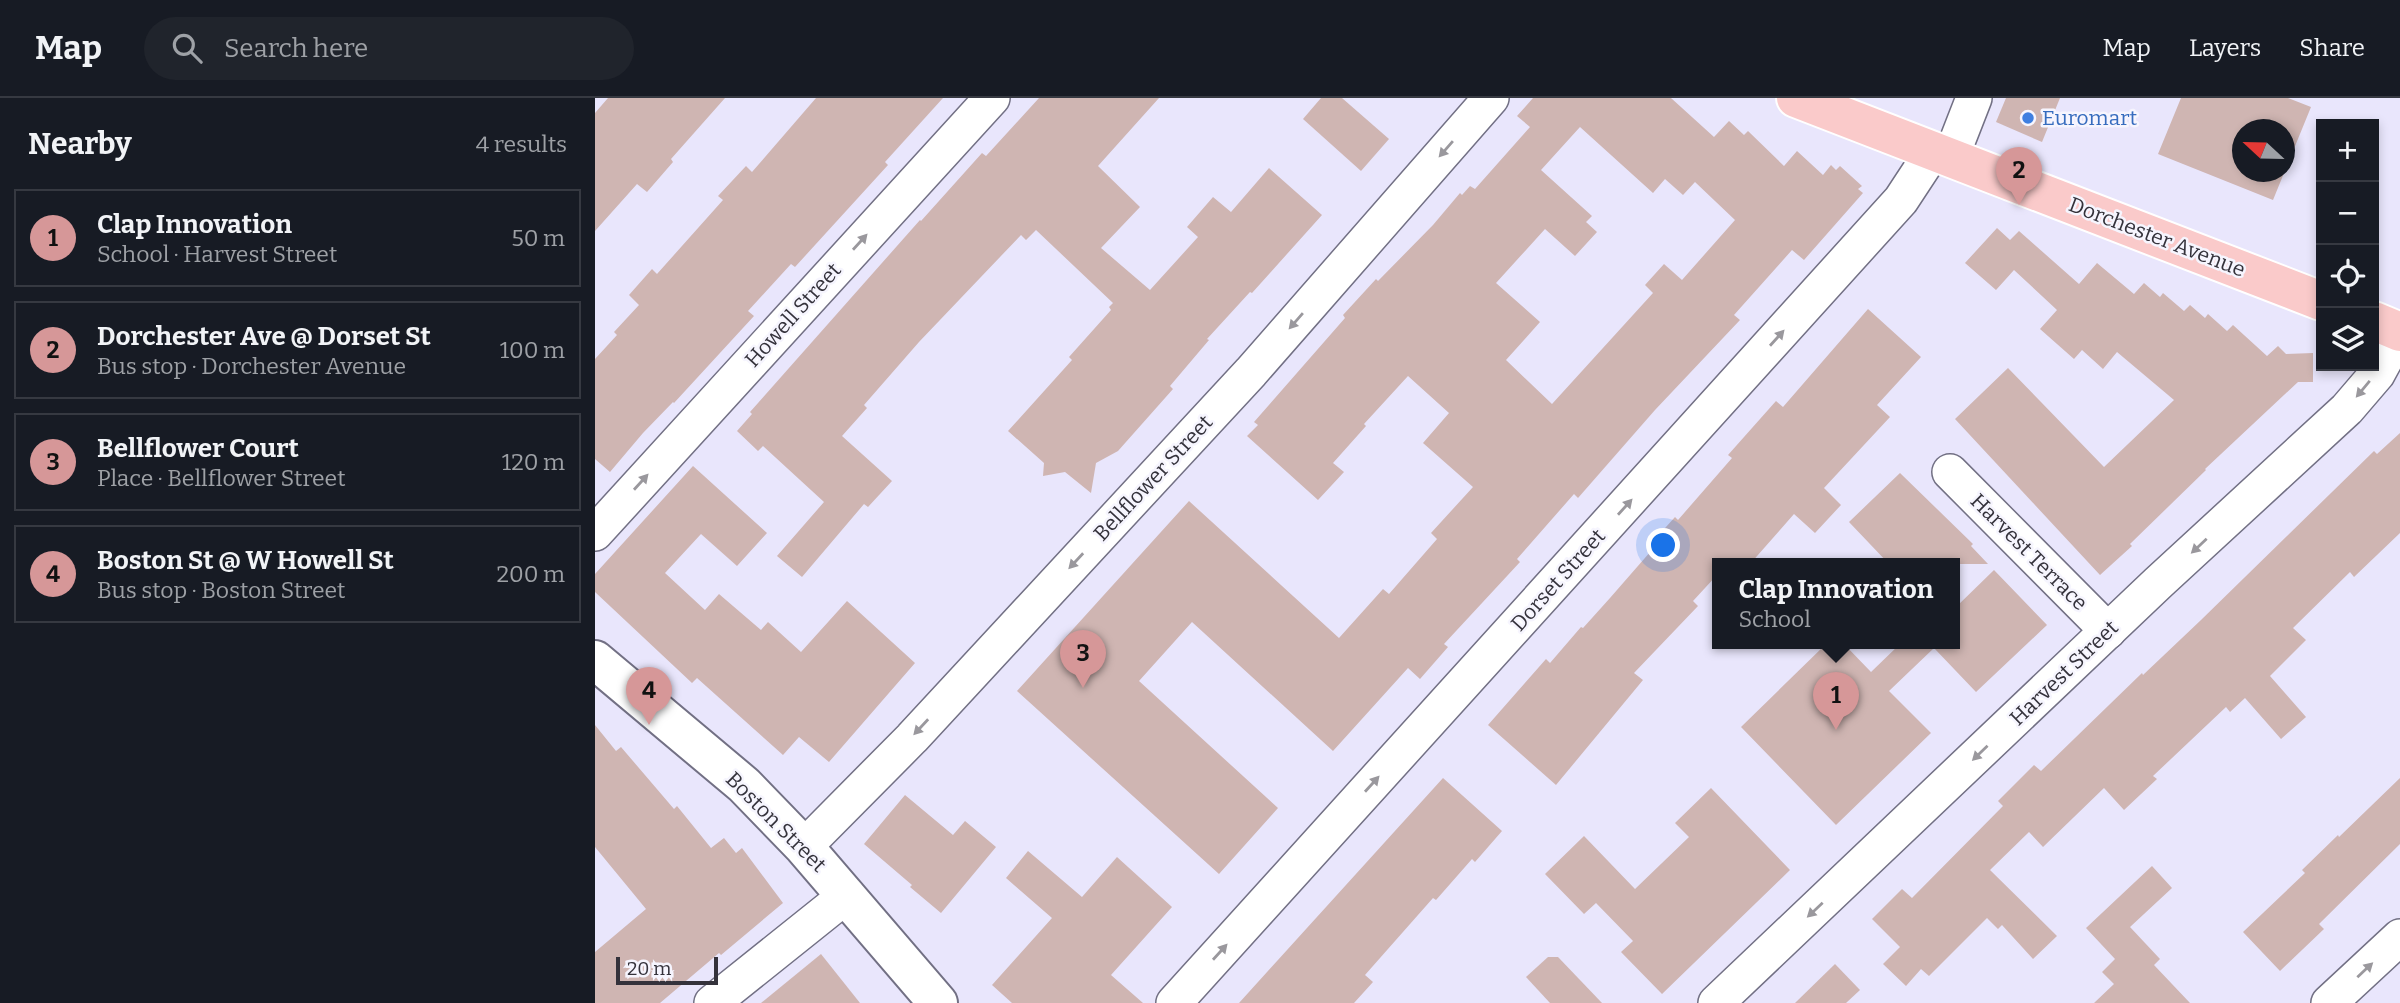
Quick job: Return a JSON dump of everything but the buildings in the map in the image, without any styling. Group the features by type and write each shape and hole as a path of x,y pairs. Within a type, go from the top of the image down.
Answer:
{"main road":[{"name":"Dorchester Avenue","path":"1796,98 2316,298"},
{"path":"2379,323 2400,332"},
{"name":"Boston Street","path":"595,660 744,785 804,846 938,1003"}],"street":[{"name":"Howell Street","path":"595,533 992,98"},
{"name":"Bellflower Street","path":"804,846 912,738 1251,372 1491,98"},
{"name":"Dorset Street","path":"1174,1003 1901,200 1924,165 1941,153 1974,98"},
{"name":"Harvest Street","path":"1716,1003 2108,631 2347,409 2377,374 2400,332"},
{"name":"Harvest Terrace","path":"1950,472 2108,631"},
{"path":"712,1003 847,895"},
{"path":"2329,1003 2400,937"}],"place":[{"name":"Euromart","path":"2028,118"},
{"name":"Dorchester Ave @ Dorset St","path":"2019,205"},
{"name":"Bellflower Court","path":"1083,688"},
{"name":"Boston St @ W Howell St","path":"649,725"},
{"name":"Clap Innovation","path":"1836,730"}]}
